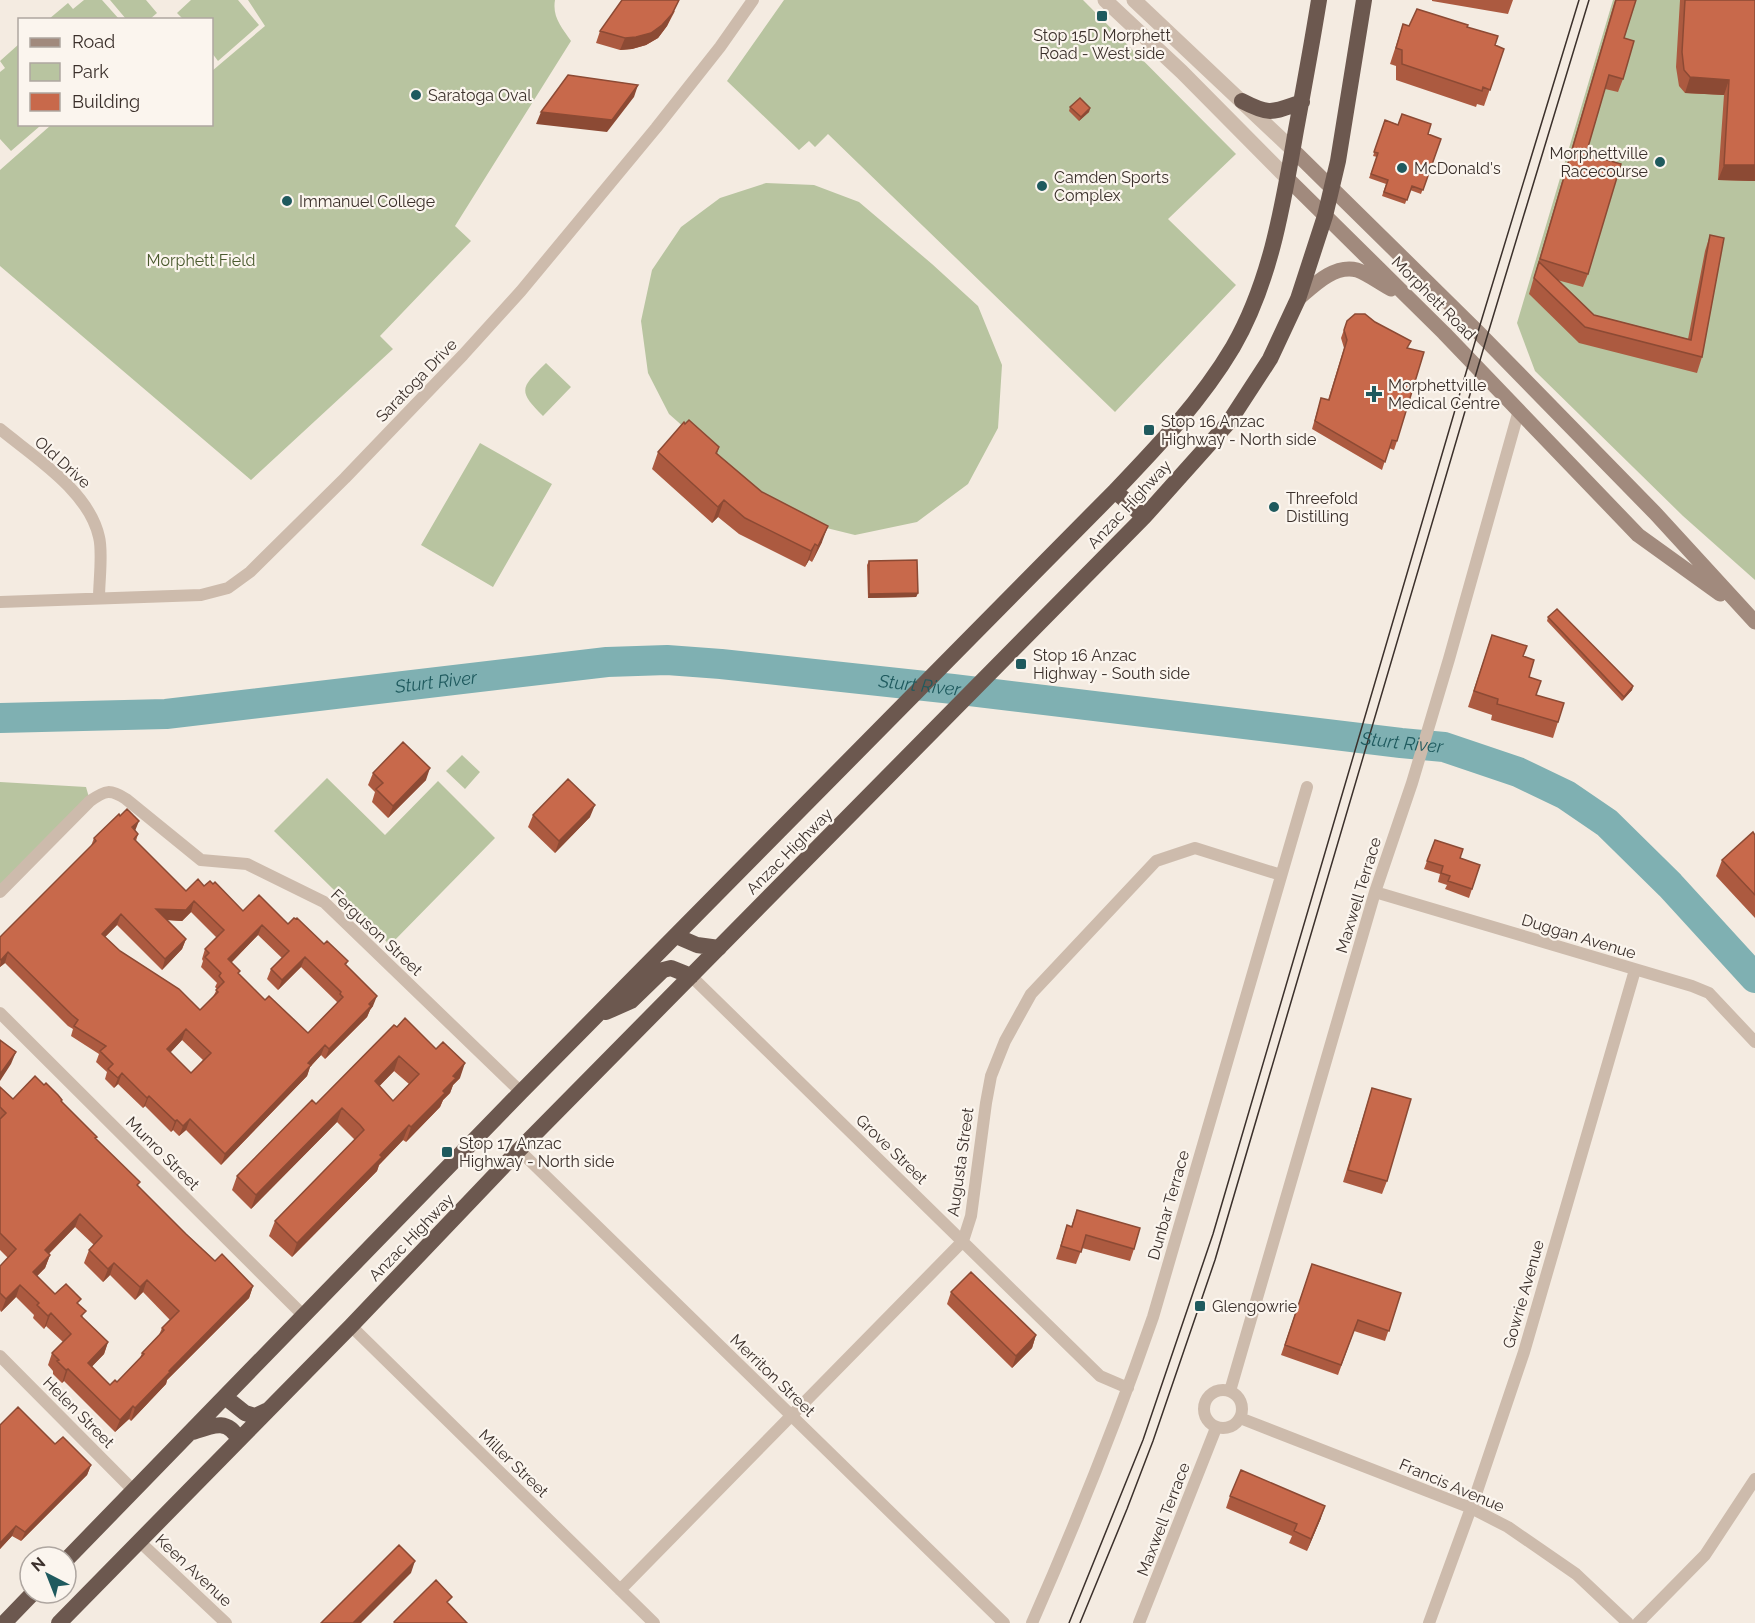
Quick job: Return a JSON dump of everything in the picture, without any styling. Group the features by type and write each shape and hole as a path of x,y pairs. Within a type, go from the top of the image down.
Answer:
{"highway":[{"name":"Anzac Highway","path":"78,1548 521,1092 1114,491 1202,395 1234,345 1255,303 1281,217 1319,0"},
{"name":"Anzac Highway","path":"59,1623 351,1326 519,1150 1144,517 1229,422 1270,359 1298,299 1325,216 1338,161 1364,0"},
{"path":"1242,102 1263,112 1279,110 1302,102"},
{"path":"1114,491 1144,517"},
{"path":"676,936 697,945 718,948"},
{"path":"597,1016 631,1001 663,970 671,968 691,976"},
{"path":"225,1397 244,1413 255,1416 269,1410"},
{"path":"190,1433 212,1425 225,1425 234,1430 239,1440"},
{"path":"4,1623 21,1605"}],"main road":[{"name":"Morphett Road","path":"1293,150 1478,332 1655,513 1750,617"},
{"name":"Morphett Road","path":"1289,180 1519,410 1638,535 1750,617"},
{"path":"1298,299 1318,282 1340,270 1356,270 1407,297"}],"street":[{"name":"Saratoga Drive","path":"0,602 201,595 228,588 250,572 345,478 521,291 656,128 720,47 753,0"},
{"name":"Morphett Road","path":"1106,0 1182,72 1289,180"},
{"name":"Morphett Road","path":"1134,0 1293,150"},
{"name":"Maxwell Terrace","path":"1230,1391 1375,892 1430,722 1519,410"},
{"name":"Old Drive","path":"0,429 76,493 89,511 100,538 99,598"},
{"name":"Dunbar Terrace","path":"1032,1623 1063,1552 1128,1388 1153,1317 1307,787"},
{"name":"Ferguson Street","path":"0,892 90,801 103,792 115,792 201,860 247,864 324,902 521,1092"},
{"name":"Augusta Street","path":"620,1590 963,1241 971,1216 991,1076 1005,1041 1031,994 1156,861 1195,848 1281,875"},
{"name":"Duggan Avenue","path":"1375,892 1709,993 1755,1042"},
{"name":"Gowrie Avenue","path":"1429,1623 1524,1352 1635,970"},
{"name":"Grove Street","path":"691,976 1100,1376 1128,1388"},
{"name":"Munro Street","path":"0,1013 304,1316"},
{"name":"Merriton Street","path":"519,1150 1004,1623"},
{"name":"Miller Street","path":"351,1326 654,1623"},
{"name":"Helen Street","path":"0,1356 134,1491"},
{"path":"1230,1391 1240,1401 1242,1409 1240,1418 1232,1426 1216,1428 1205,1418 1204,1404 1213,1392 1230,1391"},
{"name":"Francis Avenue","path":"1240,1418 1471,1508 1508,1527 1576,1574 1628,1623"},
{"name":"Maxwell Terrace","path":"1140,1623 1216,1428"},
{"path":"1638,1623 1706,1555 1755,1479"},
{"name":"Keen Avenue","path":"140,1542 226,1623"}],"green space":[{"path":"84,0 102,0 118,18 50,18 68,3 73,9"},
{"path":"110,0 146,0 157,13 151,18 125,18"},
{"path":"191,0 238,0 259,25 218,61 213,54 213,18 182,18 177,13"},
{"name":"Morphett Field","path":"248,0 555,0 556,17 571,41 455,226 471,241 380,336 393,349 251,480 0,266 0,170 50,126 213,126 213,70 265,26"},
{"name":"Camden Sports Complex","path":"784,0 1083,0 1236,154 1168,219 1236,285 1115,412 828,134 815,147 809,141 799,150 727,81"},
{"name":"Morphettville Racecourse","path":"1613,0 1755,0 1755,580 1683,516 1535,371 1517,323"},
{"path":"18,45 18,126 40,126 11,151 0,139 0,72 5,68 0,61"},
{"path":"766,183 814,185 859,202 978,306 1002,365 998,428 968,484 917,522 855,535 794,520 745,481 669,414 648,373 641,321 652,270 681,227 720,198"},
{"path":"546,363 571,387 543,416 529,400 525,389 527,383"},
{"path":"480,443 552,484 493,587 421,545"},
{"path":"462,755 480,772 465,789 446,771"},
{"path":"327,778 385,835 438,781 495,838 390,945 274,831"},
{"path":"0,782 86,787 90,801 0,892"}],"building":[{"path":"622,0 679,0 672,14 651,33 625,38 600,31"},
{"path":"1616,0 1636,0 1624,38 1634,41 1623,79 1609,75 1586,154 1621,164 1588,274 1540,259"},
{"path":"1685,0 1755,0 1755,165 1724,165 1729,80 1690,77 1684,70 1682,52"},
{"path":"1417,9 1498,36 1495,45 1504,49 1490,90 1483,87 1482,91 1402,64 1402,50 1396,48 1403,24 1409,26"},
{"path":"568,75 638,85 612,120 541,112"},
{"path":"1080,98 1090,108 1081,117 1070,107"},
{"name":"McDonald's","path":"1402,114 1431,124 1428,134 1441,139 1423,190 1412,186 1407,200 1384,192 1388,180 1371,174 1378,153 1374,152 1385,120 1398,125"},
{"path":"1710,235 1724,238 1702,357 1585,327 1534,278 1539,262 1594,315 1691,340"},
{"path":"1355,314 1365,314 1375,322 1411,341 1407,348 1424,352 1397,441 1392,440 1385,462 1315,421 1321,398 1329,400 1347,340 1344,330 1347,321"},
{"path":"689,420 719,447 716,453 762,492 828,526 818,546 815,544 811,551 745,518 724,500 718,507 658,452 684,422 685,424"},
{"path":"917,560 918,593 869,594 869,561"},
{"path":"1557,609 1633,686 1624,697 1548,617"},
{"path":"1492,635 1527,646 1523,656 1534,660 1529,677 1541,681 1536,695 1564,703 1558,722 1497,704 1498,699 1474,691"},
{"path":"403,742 430,768 393,806 376,789 383,783 373,773"},
{"path":"568,779 595,805 559,841 533,815"},
{"path":"127,809 139,821 132,827 138,834 134,839 186,891 198,879 204,886 210,881 213,884 215,882 243,911 259,895 288,924 297,918 324,944 327,941 348,961 345,964 377,996 369,1004 371,1006 329,1049 325,1045 308,1063 311,1065 225,1154 190,1119 183,1126 149,1096 147,1098 122,1073 118,1078 108,1069 113,1064 100,1051 106,1046 74,1026 78,1020 8,952 0,959 0,937 96,841 94,838 119,814 120,816","holes":["194,901 224,930 205,949 209,953 205,957 221,973 219,976 224,982 216,990 218,992 200,1010 179,989 120,951 102,934 121,914 165,959 186,939 156,909 186,910","262,925 289,951 271,969 282,980 305,957 341,992 343,997 308,1033 269,996 265,1000 238,973 240,971 228,959","186,1029 211,1053 191,1073 167,1049"]},
{"path":"1753,832 1755,835 1755,895 1722,860"},
{"path":"1435,840 1463,849 1460,858 1480,865 1472,889 1448,881 1450,876 1441,873 1443,866 1427,861"},
{"path":"405,1018 436,1049 443,1042 465,1063 453,1076 456,1078 443,1091 445,1093 411,1127 409,1125 380,1155 382,1157 297,1243 275,1221 364,1130 360,1125 342,1108 256,1195 237,1176 312,1100 316,1104 394,1025 397,1027","holes":["399,1056 419,1074 393,1101 375,1081"]},
{"path":"0,1040 16,1052 0,1074"},
{"path":"35,1076 44,1085 46,1083 97,1137 95,1138 140,1182 137,1185 186,1234 215,1261 222,1254 253,1286 135,1408 133,1406 120,1420 68,1369 66,1370 52,1353 71,1334 51,1313 48,1316 37,1305 39,1303 20,1285 6,1299 0,1293 0,1266 16,1249 0,1233 0,1119 6,1113 0,1107 0,1087 13,1099","holes":["80,1214 102,1236 89,1250 108,1269 114,1263 140,1287 147,1280 179,1311 162,1328 164,1330 142,1353 144,1354 117,1382 115,1380 110,1385 88,1363 108,1342 81,1316 86,1311 77,1303 81,1299 66,1284 55,1294 33,1272 50,1255 45,1250"]},
{"path":"1372,1088 1411,1099 1387,1181 1348,1170"},
{"path":"1077,1210 1140,1228 1134,1249 1086,1235 1081,1252 1061,1246 1067,1225 1072,1227"},
{"path":"1312,1264 1401,1293 1389,1331 1358,1320 1341,1365 1285,1345"},
{"path":"971,1272 1036,1335 1016,1356 951,1292"},
{"path":"18,1407 55,1444 63,1437 91,1465 25,1532 16,1526 0,1543 0,1425"},
{"path":"1241,1470 1325,1506 1311,1539 1294,1531 1297,1524 1230,1496"},
{"path":"399,1545 415,1561 353,1623 321,1623"},
{"path":"436,1580 452,1597 447,1602 467,1623 395,1623 394,1622"}],"waterway":[{"name":"Sturt River","path":"0,718 166,714 607,662 667,660 953,689 1444,747 1518,772 1566,795 1607,823 1670,885 1755,978"}],"tram line":[{"path":"1069,1623 1143,1440 1213,1234 1480,325 1579,0"},
{"path":"1080,1623 1153,1441 1215,1260 1486,340 1589,0"}],"place":[{"name":"Stop 15D Morphett Road - West side","path":"1102,16"},
{"name":"Saratoga Oval","path":"416,95"},
{"name":"Morphettville Racecourse","path":"1660,162"},
{"name":"McDonald's","path":"1402,168"},
{"name":"Camden Sports Complex","path":"1042,186"},
{"name":"Immanuel College","path":"287,201"},
{"name":"Morphettville Medical Centre","path":"1374,394"},
{"name":"Stop 16 Anzac Highway - North side","path":"1149,430"},
{"name":"Threefold Distilling","path":"1274,507"},
{"name":"Stop 16 Anzac Highway - South side","path":"1021,664"},
{"name":"Stop 17 Anzac Highway - North side","path":"447,1152"},
{"name":"Glengowrie","path":"1200,1306"}]}
